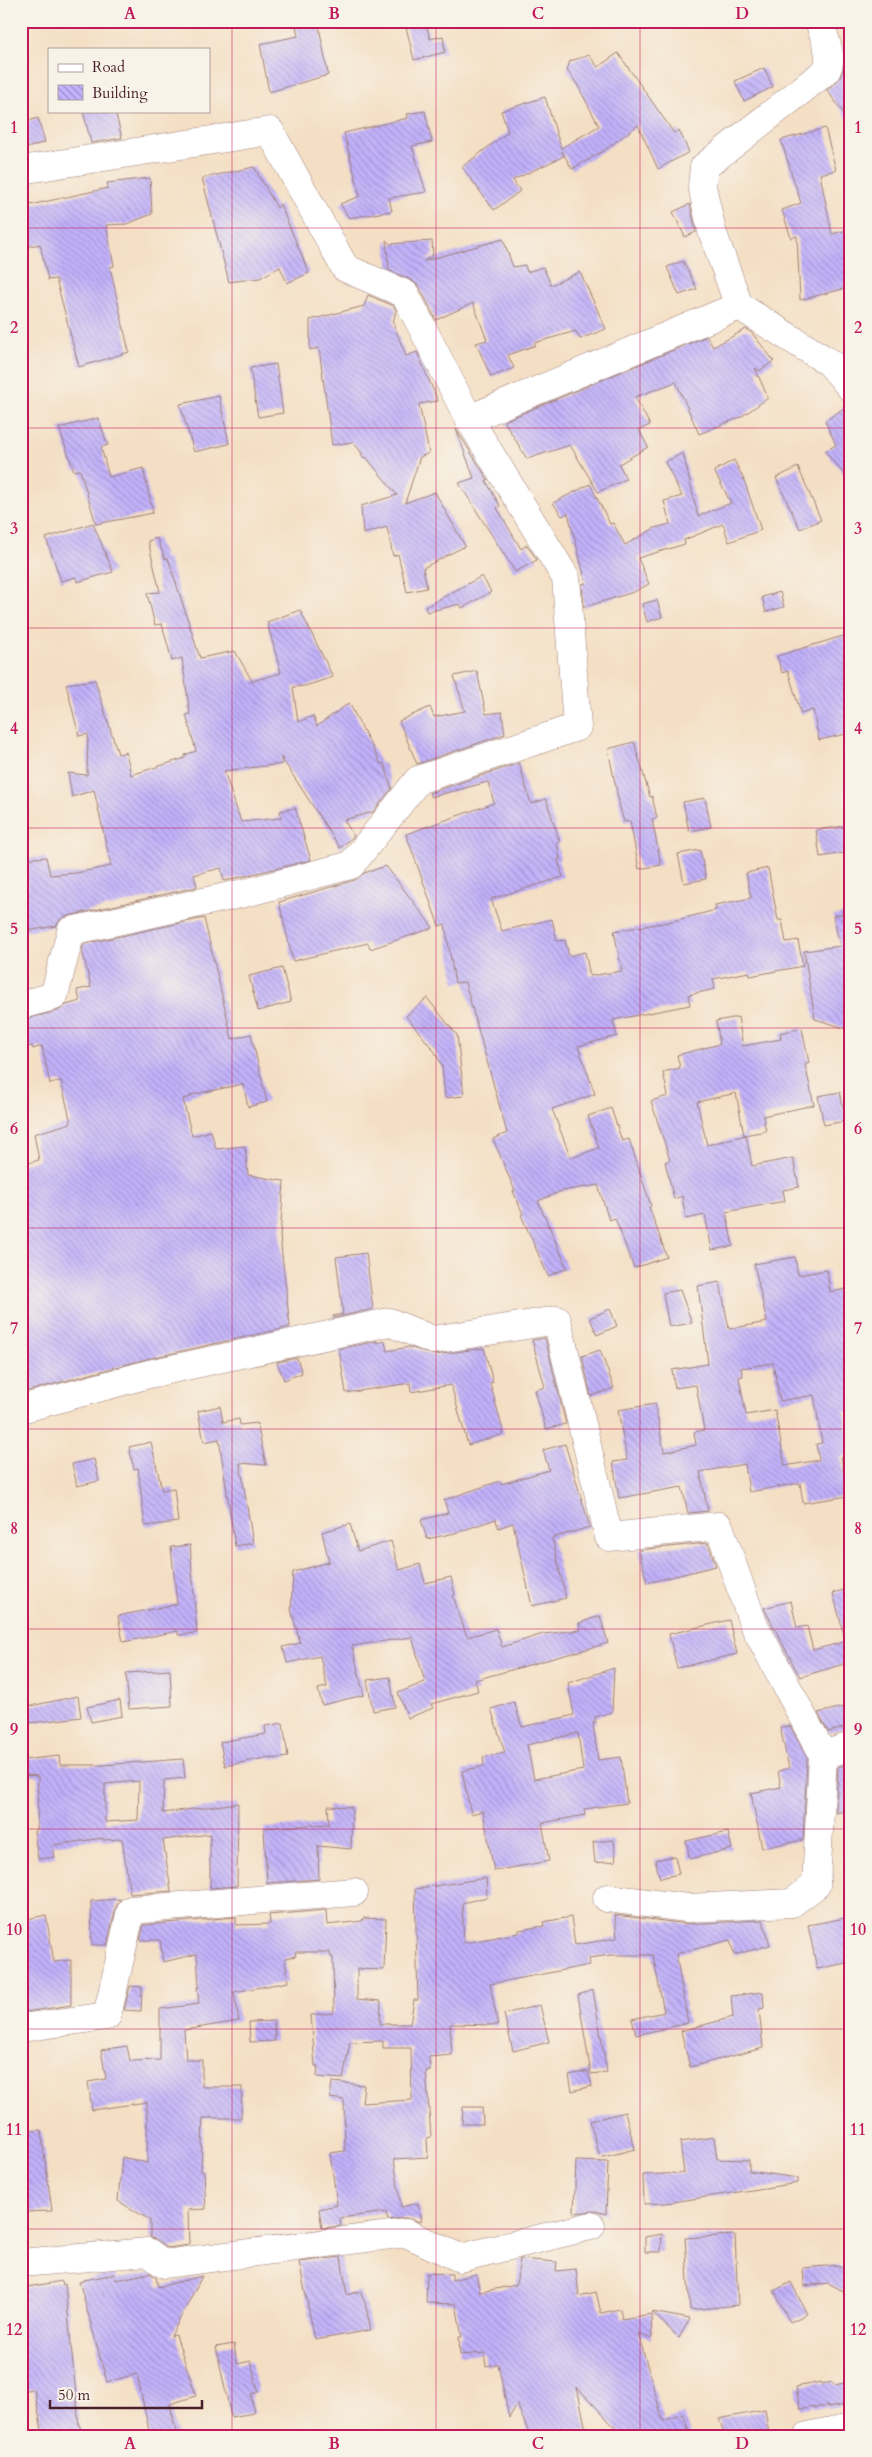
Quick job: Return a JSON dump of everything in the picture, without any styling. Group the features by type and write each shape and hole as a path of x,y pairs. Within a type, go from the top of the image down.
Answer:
{"street":[{"path":"820,21 830,59 826,71 704,167 702,186 712,230 739,306 830,363 851,388"},
{"path":"21,170 270,131 345,268 405,294 469,420 566,578 577,727 418,780 351,865 249,892 71,931 54,996 21,1005"},
{"path":"469,420 739,306"},
{"path":"21,1409 149,1374 389,1322 433,1340 557,1320 610,1537 719,1526 753,1624 823,1755 816,1885 792,1903 687,1908 607,1898"},
{"path":"823,1755 851,1746"},
{"path":"21,2028 107,2016 132,1910 354,1892"},
{"path":"21,2263 148,2252 164,2264 406,2233 460,2258 591,2226"},
{"path":"808,2436 851,2427"}],"building":[{"path":"295,21 318,21 328,75 269,92 260,44 298,36"},
{"path":"426,24 430,39 443,36 445,52 414,60 406,27"},
{"path":"618,53 674,133 679,130 689,152 658,169 638,125 605,150 572,169 562,151 564,156 513,180 520,191 494,210 462,167 508,132 501,111 545,97 561,148 599,126 577,84 567,70 570,61 589,55 598,67"},
{"path":"851,62 851,124 827,90 840,78 844,65"},
{"path":"764,68 773,87 744,101 735,81"},
{"path":"425,111 432,142 412,146 426,192 389,198 392,211 349,218 340,204 360,196 344,133 408,118 407,114"},
{"path":"83,112 115,112 122,138 91,143"},
{"path":"38,118 45,142 21,150 21,123"},
{"path":"825,128 836,170 820,174 832,234 851,229 851,287 800,300 797,236 791,238 782,210 801,203 781,140"},
{"path":"254,167 277,208 280,204 309,273 287,283 280,267 260,278 229,282 202,178"},
{"path":"150,178 152,214 127,224 106,225 114,266 110,267 129,352 79,367 56,279 48,280 40,244 21,248 21,207 108,188 107,183"},
{"path":"690,204 696,232 685,237 673,212"},
{"path":"503,239 513,267 525,265 527,272 543,267 551,285 580,272 606,329 580,339 576,331 534,343 536,345 508,355 514,368 491,377 476,343 487,340 473,303 436,320 419,286 411,280 389,270 386,240 390,244 432,241 433,255 424,261"},
{"path":"683,261 697,289 679,295 667,267"},
{"path":"368,295 394,306 396,310 393,323 406,356 417,352 438,401 419,404 429,453 420,457 405,503 435,492 465,546 423,568 427,588 407,592 398,554 393,556 387,527 363,534 361,506 397,495 366,457 363,458 353,442 332,445 319,348 310,350 310,320 364,306"},
{"path":"746,329 752,333 774,361 759,371 755,368 768,398 741,417 699,434 676,382 635,397 650,425 639,430 648,447 619,464 626,479 598,492 570,445 527,459 504,421 707,336 713,347"},
{"path":"276,364 283,413 258,417 250,368"},
{"path":"219,396 229,444 194,452 180,404"},
{"path":"851,403 851,483 825,451 836,445 825,421"},
{"path":"98,418 108,445 101,447 109,477 143,468 153,513 96,524 80,470 74,471 59,428"},
{"path":"456,429 488,480 486,481 500,506 497,508 521,549 527,545 537,560 515,572 459,483 474,478"},
{"path":"683,453 698,516 731,503 714,471 734,460 744,480 761,530 729,542 723,524 684,540 685,544 638,558 649,584 634,592 584,607 582,584 586,583 568,513 562,516 553,503 590,484 610,524 613,523 625,545 655,528 670,524 664,501 682,496 665,462"},
{"path":"798,467 821,520 800,529 776,478"},
{"path":"93,523 113,572 77,582 76,577 61,581 46,538"},
{"path":"157,538 165,559 168,558 200,658 235,651 252,681 281,673 267,622 300,610 333,677 305,686 293,687 298,722 313,716 317,726 349,703 381,764 384,763 392,788 373,812 344,820 354,836 340,848 281,757 282,764 224,771 241,822 281,818 280,811 295,808 311,860 224,881 221,868 194,875 197,887 68,916 61,919 56,926 21,932 21,890 28,889 22,859 46,857 50,875 76,873 111,866 94,790 72,797 68,773 87,775 88,734 79,736 66,684 95,680 118,754 126,752 131,775 185,758 185,755 196,751 186,715 190,714 182,658 172,661 162,624 155,625 147,593 160,592 148,541"},
{"path":"482,576 491,592 462,608 460,604 427,612 425,607"},
{"path":"780,592 784,607 766,612 762,597"},
{"path":"657,600 662,617 647,622 642,604"},
{"path":"843,636 851,671 851,733 819,740 813,710 801,714 788,671 782,673 777,656"},
{"path":"477,671 486,714 502,712 505,734 417,764 399,721 430,707 434,717 465,711 454,676"},
{"path":"634,742 650,797 652,796 657,818 652,819 661,865 639,869 630,821 624,822 608,749"},
{"path":"519,763 531,804 546,799 560,842 557,843 560,859 558,859 563,877 491,899 502,931 552,919 557,941 565,940 569,956 585,952 590,976 622,971 614,931 669,922 716,910 715,905 751,898 746,873 768,868 778,920 782,920 786,942 798,940 803,966 750,976 749,972 713,979 715,989 688,995 690,1005 613,1020 617,1036 578,1046 595,1094 552,1109 571,1158 599,1148 588,1116 611,1108 622,1141 629,1139 651,1206 649,1207 667,1257 634,1268 615,1218 609,1220 598,1185 562,1191 538,1201 567,1268 548,1276 521,1215 523,1214 513,1191 515,1191 493,1139 507,1133 465,982 455,983 445,924 439,926 406,834 494,803 488,782 431,797 429,793"},
{"path":"705,798 711,827 689,831 683,802"},
{"path":"851,825 851,852 820,857 816,830"},
{"path":"700,850 706,879 684,883 678,854"},
{"path":"386,866 433,928 370,949 368,943 293,961 279,902 355,880 364,873"},
{"path":"851,912 851,967 847,967 851,989 851,1030 815,1019 804,951 840,946 833,916"},
{"path":"204,918 232,1039 251,1034 267,1102 248,1107 243,1084 191,1095 191,1097 183,1099 192,1136 211,1131 216,1149 245,1146 248,1175 284,1181 280,1236 290,1327 146,1359 21,1393 21,1165 39,1160 34,1134 71,1123 61,1081 50,1084 42,1046 33,1049 32,1046 21,1049 21,1020 58,1011 66,1005 80,1001 77,990 91,987 82,950 84,944"},
{"path":"282,968 291,1002 258,1011 249,976"},
{"path":"427,998 457,1035 464,1096 445,1098 442,1066 435,1052 406,1016"},
{"path":"738,1017 743,1046 781,1039 780,1033 802,1028 809,1063 805,1064 814,1105 763,1116 766,1131 744,1135 736,1093 697,1102 707,1145 746,1135 752,1166 793,1158 799,1187 783,1190 785,1201 726,1212 733,1246 712,1250 705,1215 686,1219 682,1196 674,1199 665,1162 670,1160 651,1101 668,1096 663,1072 680,1068 677,1055 720,1044 716,1021"},
{"path":"840,1092 846,1121 824,1125 818,1096"},
{"path":"366,1253 373,1309 334,1318 333,1316 343,1314 336,1257"},
{"path":"795,1257 798,1275 827,1270 830,1292 851,1288 851,1345 845,1346 851,1379 851,1411 844,1412 851,1455 841,1457 848,1496 803,1503 800,1483 749,1492 745,1464 700,1472 708,1511 688,1513 682,1487 619,1498 613,1462 627,1460 618,1410 655,1404 664,1452 696,1445 694,1432 704,1430 696,1385 675,1388 672,1370 708,1364 698,1286 720,1282 729,1329 767,1322 754,1264","holes":["773,1363 780,1401 814,1395 822,1443 816,1444 819,1460 785,1466 775,1410 746,1415 739,1377 743,1376 741,1368"]},
{"path":"680,1290 692,1323 669,1327 663,1293"},
{"path":"610,1309 617,1326 597,1335 590,1318"},
{"path":"545,1338 566,1424 546,1429 535,1390 545,1387 532,1340"},
{"path":"377,1341 377,1343 385,1341 387,1351 409,1347 435,1355 484,1348 493,1382 490,1383 504,1434 468,1445 451,1385 411,1392 410,1383 346,1393 339,1349"},
{"path":"600,1350 614,1388 591,1396 582,1356"},
{"path":"297,1358 302,1373 284,1380 277,1362"},
{"path":"220,1406 223,1422 239,1419 240,1425 257,1423 266,1465 240,1463 253,1543 235,1546 219,1439 204,1442 198,1411"},
{"path":"151,1442 162,1490 174,1488 178,1522 145,1526 138,1468 134,1469 129,1447"},
{"path":"565,1444 590,1527 552,1538 566,1598 532,1606 513,1523 498,1528 496,1519 455,1533 427,1539 421,1520 448,1513 444,1500 500,1481 501,1484 549,1470 543,1450"},
{"path":"94,1459 99,1481 77,1486 72,1464"},
{"path":"350,1524 358,1551 391,1541 399,1570 420,1564 425,1583 451,1577 455,1595 453,1596 467,1637 496,1629 502,1647 543,1634 581,1630 579,1623 600,1616 608,1643 475,1680 478,1691 431,1704 433,1708 408,1718 398,1693 425,1682 412,1637 352,1646 364,1695 322,1705 318,1689 327,1687 320,1656 287,1663 283,1647 300,1643 291,1609 293,1572 329,1562 322,1532"},
{"path":"708,1543 716,1566 647,1583 639,1550"},
{"path":"190,1545 197,1633 178,1635 178,1631 123,1642 118,1616 177,1604 171,1547"},
{"path":"851,1588 851,1638 845,1639 833,1593"},
{"path":"791,1601 797,1628 807,1626 813,1650 851,1640 851,1662 800,1677 764,1608"},
{"path":"729,1620 737,1654 677,1668 669,1634"},
{"path":"614,1668 612,1712 595,1717 596,1723 593,1723 598,1760 621,1757 627,1803 584,1809 585,1815 542,1823 549,1861 494,1871 483,1811 471,1814 462,1771 484,1766 483,1757 505,1753 491,1709 514,1702 522,1727 574,1715 568,1683","holes":["578,1733 583,1770 534,1779 527,1745"]},
{"path":"170,1670 172,1706 129,1709 126,1673"},
{"path":"390,1677 395,1707 373,1711 367,1680"},
{"path":"78,1696 81,1717 21,1724 21,1708"},
{"path":"120,1700 122,1716 91,1722 87,1707"},
{"path":"843,1707 844,1709 851,1707 851,1726 828,1732 818,1713"},
{"path":"283,1723 288,1757 270,1759 270,1757 225,1766 220,1742 266,1734 265,1726"},
{"path":"790,1726 807,1758 803,1840 762,1848 751,1793 781,1787 778,1771 789,1768 780,1727"},
{"path":"59,1756 60,1765 102,1765 183,1759 185,1778 164,1780 163,1813 238,1803 237,1886 210,1888 210,1834 163,1840 171,1891 130,1894 122,1839 103,1840 103,1838 53,1845 55,1857 38,1859 34,1831 37,1830 38,1776 21,1775 21,1760","holes":["139,1781 138,1820 105,1822 105,1784"]},
{"path":"851,1762 851,1810 836,1813 838,1767"},
{"path":"328,1806 352,1807 351,1849 318,1846 319,1879 267,1883 264,1828 329,1824"},
{"path":"728,1832 732,1849 690,1859 686,1841"},
{"path":"614,1840 616,1861 595,1863 593,1842"},
{"path":"675,1856 679,1874 660,1878 655,1860"},
{"path":"486,1878 487,1897 462,1903 464,1943 519,1933 519,1930 544,1926 543,1922 571,1917 575,1945 617,1938 615,1915 688,1924 763,1920 770,1945 734,1955 730,1940 676,1954 688,2023 636,2035 632,2019 664,2012 653,1955 611,1955 589,1958 590,1965 490,1984 498,2025 450,2024 452,2055 429,2057 430,2070 426,2071 431,2137 427,2138 428,2157 394,2159 401,2207 418,2203 421,2222 405,2218 388,2220 386,2212 340,2218 341,2226 322,2228 319,2209 337,2205 330,2153 345,2151 344,2100 330,2098 332,2082 364,2085 362,2103 412,2100 411,2048 383,2048 383,2041 350,2042 343,2079 317,2077 318,2066 315,2066 311,2015 334,2013 333,1957 331,1957 330,1952 295,1952 296,1956 285,1958 288,1982 234,1992 239,2021 184,2030 186,2060 202,2060 202,2087 242,2087 241,2118 203,2118 201,2171 204,2171 206,2209 188,2210 189,2245 168,2248 150,2237 150,2220 118,2201 122,2157 147,2163 147,2102 92,2110 88,2082 106,2079 101,2050 127,2046 130,2061 160,2060 160,2009 199,2004 197,1954 163,1962 160,1940 140,1940 144,1925 236,1917 236,1925 270,1924 269,1915 326,1910 327,1925 362,1921 363,1918 386,1919 384,1970 357,1969 357,1999 381,2001 380,2024 410,2024 414,2000 418,2000 415,1889"},
{"path":"120,1899 116,1907 107,1945 92,1945 91,1901"},
{"path":"46,1915 54,1962 71,1960 71,2005 25,2012 21,1976 21,1920"},
{"path":"851,1917 851,1962 817,1969 808,1925"},
{"path":"130,1986 142,1987 141,2011 124,2010"},
{"path":"593,1990 607,2072 591,2074 578,1995"},
{"path":"763,1992 764,2008 759,2009 763,2048 690,2067 681,2031 733,2017 731,1996"},
{"path":"540,2005 549,2042 513,2051 504,2014"},
{"path":"274,2021 275,2041 250,2042 249,2022"},
{"path":"588,2071 592,2086 572,2091 569,2075"},
{"path":"463,2107 482,2107 483,2124 462,2124"},
{"path":"625,2112 635,2149 600,2158 590,2121"},
{"path":"41,2130 52,2211 22,2212 21,2132"},
{"path":"714,2137 717,2159 749,2160 749,2171 798,2178 798,2183 666,2203 644,2204 643,2175 684,2173 680,2142"},
{"path":"576,2161 608,2162 606,2214 595,2211 574,2213"},
{"path":"662,2234 661,2252 645,2252 645,2237"},
{"path":"735,2235 738,2305 690,2310 685,2238"},
{"path":"341,2257 347,2295 360,2291 365,2303 371,2330 315,2340 299,2262"},
{"path":"520,2259 557,2262 556,2271 576,2269 579,2296 596,2292 601,2313 620,2309 622,2319 651,2314 652,2339 638,2333 663,2421 683,2414 691,2436 623,2436 577,2387 586,2430 558,2436 530,2436 517,2404 509,2418 498,2364 486,2366 484,2353 460,2355 459,2337 462,2337 456,2304 426,2303 427,2273 452,2274 452,2280 476,2274 480,2292 516,2285"},
{"path":"837,2265 851,2271 851,2295 828,2283 804,2286 803,2268"},
{"path":"150,2273 156,2277 158,2287 202,2276 171,2336 176,2335 196,2396 170,2404 177,2436 150,2436 137,2374 107,2382 79,2281 115,2274 116,2280"},
{"path":"62,2281 63,2285 65,2284 79,2425 84,2436 43,2436 34,2389 21,2391 21,2288"},
{"path":"791,2282 807,2314 790,2322 774,2291"},
{"path":"652,2312 690,2319 679,2338"},
{"path":"234,2344 237,2364 251,2361 258,2392 251,2394 254,2413 231,2417 216,2347"},
{"path":"821,2382 821,2384 833,2382 834,2385 851,2382 851,2404 827,2408 827,2406 814,2408 814,2406 800,2409 796,2387"},
{"path":"765,2410 769,2434 725,2436 719,2419"}]}
